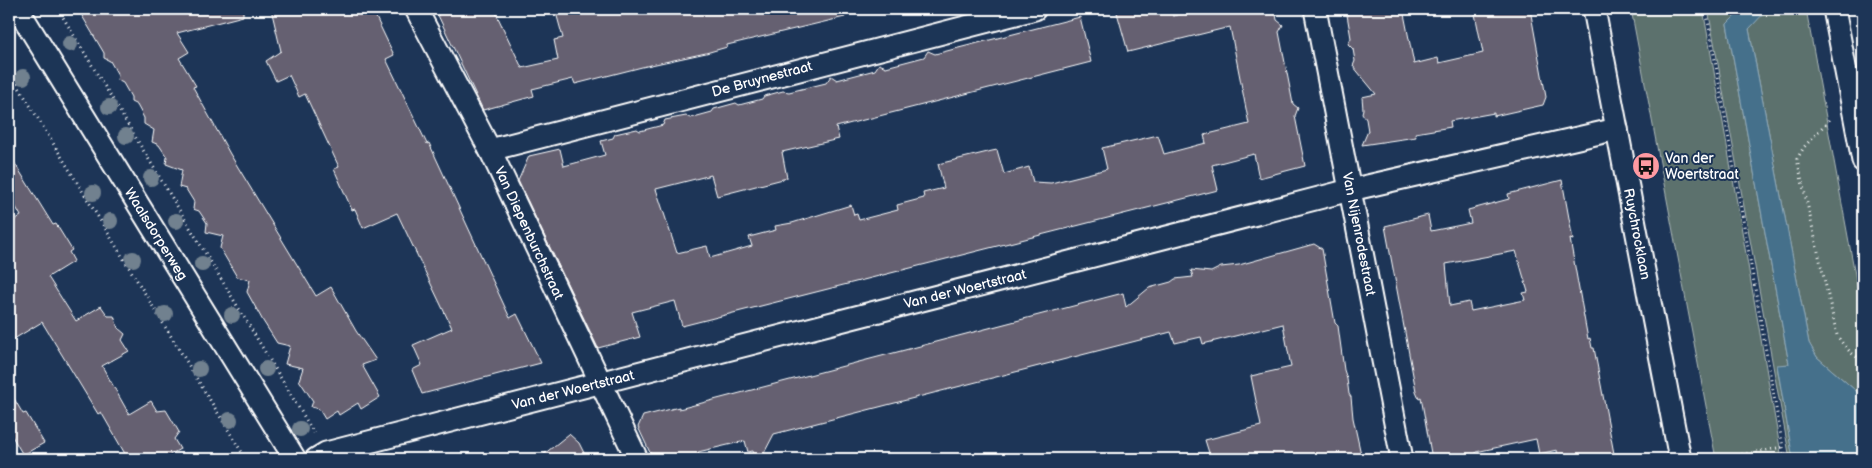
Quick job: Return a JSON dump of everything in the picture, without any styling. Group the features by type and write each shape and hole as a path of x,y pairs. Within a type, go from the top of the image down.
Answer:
{"street":[{"name":"Waalsdorperweg","path":"18,9 295,459"},
{"name":"Van Diepenburchstraat","path":"416,9 490,150 636,459"},
{"name":"De Bruynestraat","path":"490,150 1035,9"},
{"name":"Van Nijenrodestraat","path":"1315,9 1402,459"},
{"name":"Ruychrocklaan","path":"1594,9 1680,459"},
{"path":"1834,9 1863,161"},
{"name":"Van der Woertstraat","path":"321,456 1350,190 1617,129"}],"path":[{"path":"58,9 321,456"},
{"path":"1706,9 1785,459"},
{"path":"9,71 246,459"},
{"path":"1828,112 1830,121 1804,147 1797,159 1837,335 1844,347 1863,361"},
{"path":"1717,459 1783,447"}],"green space":[{"path":"1631,9 1703,9 1782,459 1716,459"},
{"path":"1708,9 1742,9 1727,24 1789,364 1777,366 1793,459 1790,459"},
{"path":"1767,9 1806,9 1863,318 1863,397 1817,357 1809,343 1749,29"}],"water":[{"path":"1742,9 1768,9 1749,29 1809,343 1817,357 1863,397 1863,459 1793,459 1777,365 1789,364 1727,24"}],"building":[{"path":"78,9 243,9 243,16 177,33 189,52 179,58 196,86 193,87 230,154 316,296 331,287 356,331 376,360 362,365 380,397 361,409 358,403 339,415 337,411 325,419 319,409 311,407 313,401 299,380 303,368 285,364 290,346 277,343 263,321 247,292 250,280 237,277 220,248 223,236 206,232 207,223 199,211 193,209 194,202 186,189 179,187 182,170 166,164 167,157 159,145 152,142 154,130 144,124 144,118 137,105 131,102 131,97 123,83 117,80 118,75 110,61 104,58 104,53"},
{"path":"271,9 372,9 394,55 386,59 427,144 429,143 510,318 517,314 541,363 422,394 412,370 422,365 413,345 452,328 397,213 363,228 355,209 352,210 334,169 339,167 305,94 299,97 289,75 276,81 266,61 281,51"},
{"path":"435,9 494,9 522,68 558,60 554,40 563,38 555,9 844,9 845,17 575,84 573,79 532,89 534,96 483,110"},
{"path":"1116,9 1171,9 1173,16 1200,9 1275,9 1277,20 1283,25 1279,32 1293,104 1298,108 1295,116 1305,166 1259,178 1254,154 1212,165 1218,190 682,326 675,301 632,312 640,337 598,348 518,181 529,156 560,149 564,166 605,155 601,141 613,138 615,134 637,129 640,131 663,125 665,120 686,116 690,118 736,103 739,105 783,91 789,92 826,83 831,76 837,80 875,70 879,64 886,67 924,57 928,51 935,54 1080,17 1091,62 836,127 839,139 782,152 787,178 717,196 711,175 656,189 677,253 707,246 710,258 752,246 749,237 776,230 775,226 792,223 851,205 854,215 857,214 859,220 898,210 897,205 924,198 923,193 944,188 938,164 992,151 997,150 1004,174 1029,167 1033,182 1051,183 1107,169 1102,148 1158,135 1164,154 1206,143 1204,135 1249,124 1230,27 1128,52"},
{"path":"1346,9 1403,9 1414,64 1438,58 1439,63 1483,53 1474,9 1530,9 1546,97 1543,105 1494,116 1494,113 1450,121 1451,127 1415,133 1416,137 1362,145 1368,131 1366,119 1362,113 1362,97 1376,94 1353,66 1355,61 1353,49 1348,44 1351,38"},
{"path":"9,154 53,225 56,224 72,250 69,252 74,261 48,277 76,321 101,306 108,316 114,316 118,328 125,334 122,340 129,351 102,366 129,414 151,401 157,411 166,410 179,432 174,439 180,449 163,459 128,459 101,412 98,414 42,322 9,342 9,223 21,216 9,195"},
{"path":"1562,180 1573,240 1570,239 1588,339 1590,338 1592,348 1594,348 1615,459 1558,459 1557,450 1539,454 1536,439 1476,452 1478,459 1432,459 1421,397 1419,398 1416,391 1385,226 1428,215 1431,231 1471,223 1468,210 1509,199 1508,194","holes":["1516,251 1528,292 1523,293 1525,300 1471,311 1469,302 1450,306 1446,264"]},
{"path":"1314,244 1322,249 1362,459 1211,459 1205,440 1261,426 1251,376 1291,367 1283,324 1203,344 1201,337 1175,343 1171,332 774,434 761,459 755,459 753,451 748,452 745,441 698,452 701,459 653,459 638,427 643,416 679,407 679,409 1123,293 1126,307 1149,288 1171,282 1175,279 1193,277 1191,270 1211,272 1221,267 1239,265"},
{"path":"9,390 23,414 26,413 44,443 23,455 9,431"},
{"path":"569,434 579,443 587,459 538,459"}],"place":[{"name":"Van der Woertstraat","path":"1646,166"}]}
